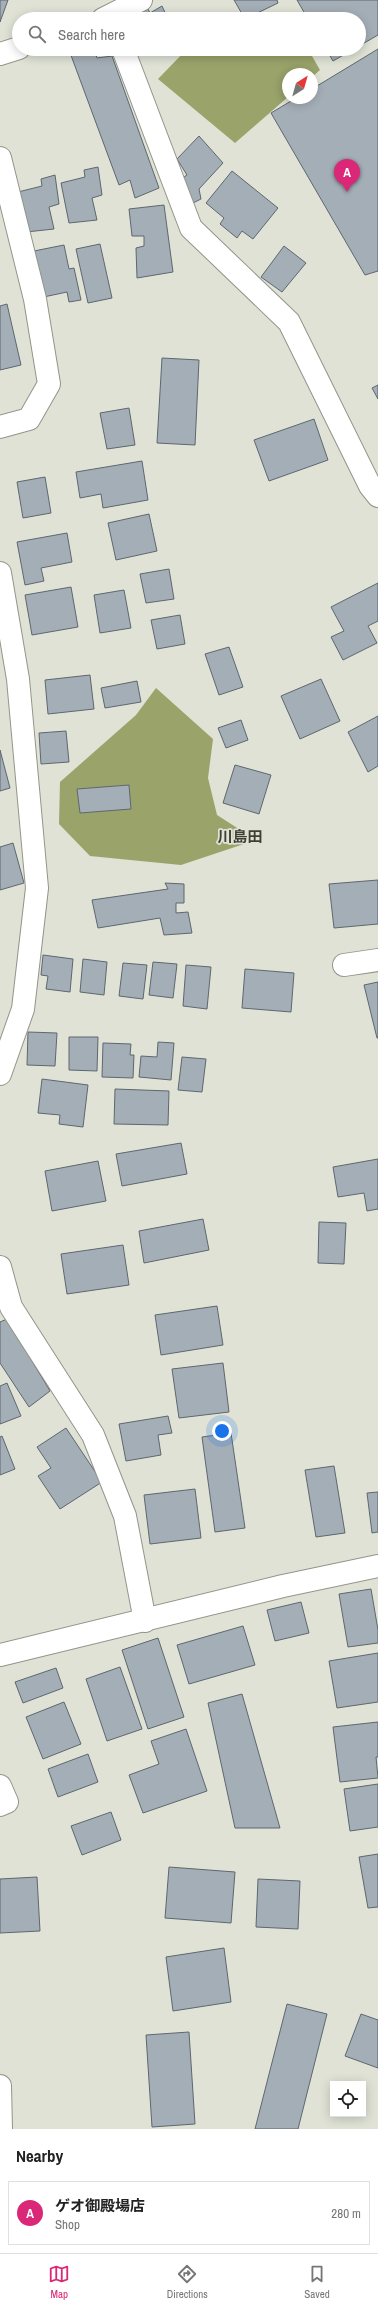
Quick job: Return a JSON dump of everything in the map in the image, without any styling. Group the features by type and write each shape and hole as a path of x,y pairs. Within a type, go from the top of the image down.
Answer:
{"street":[{"path":"119,12 142,0"},
{"path":"0,54 12,50"},
{"path":"126,56 191,228 289,322 370,486 378,496"},
{"path":"0,158 35,299 49,384 29,419 0,427"},
{"path":"0,573 6,647 18,679 37,888 23,1009 0,1074"},
{"path":"344,965 378,960"},
{"path":"0,1267 11,1307 93,1435 125,1516 145,1621"},
{"path":"0,1655 145,1621 283,1586 378,1566"},
{"path":"0,1786 7,1802 0,1805"},
{"path":"0,2086 1,2129"}],"green space":[{"path":"180,56 312,56 320,70 318,72 318,68 282,68 282,102 235,143 158,79"},
{"path":"156,688 213,739 208,778 217,815 256,840 181,865 90,856 59,824 60,782 136,715"}],"building":[{"path":"0,0 8,0 0,22"},
{"path":"234,0 277,0 278,3 259,12 241,12"},
{"path":"297,0 378,0 378,35 366,42 366,12 304,12"},
{"path":"162,6 165,12 152,12"},
{"path":"147,7 150,12 137,12"},
{"path":"378,49 378,271 365,275 271,113 286,104 318,104 318,85"},
{"path":"71,56 96,56 97,58 112,56 159,188 135,198 130,180 119,185"},
{"path":"330,56 342,56 333,61"},
{"path":"199,136 223,163 199,189 201,199 193,203 181,179 187,175 177,159"},
{"path":"98,167 102,195 92,198 97,220 69,223 61,183 85,177 84,170"},
{"path":"232,171 278,208 253,239 242,231 237,238 220,224 224,218 206,203"},
{"path":"55,175 59,204 49,207 54,229 26,232 18,192 42,186 41,179"},
{"path":"164,205 173,272 137,278 136,248 144,246 144,236 132,236 129,209"},
{"path":"100,244 112,298 88,303 76,249"},
{"path":"64,245 69,269 74,268 81,300 69,302 67,292 39,298 29,252"},
{"path":"284,246 306,263 282,292 261,277"},
{"path":"7,304 21,365 0,370 0,306"},
{"path":"162,358 199,360 195,445 157,443"},
{"path":"378,385 378,399 372,388"},
{"path":"129,408 135,445 107,449 100,413"},
{"path":"314,419 328,460 269,481 254,440"},
{"path":"142,461 148,500 103,508 101,494 80,498 76,472"},
{"path":"45,477 51,513 23,518 17,482"},
{"path":"149,514 157,551 116,560 108,523"},
{"path":"67,533 72,562 41,568 44,581 25,585 17,542"},
{"path":"169,569 174,599 146,603 140,574"},
{"path":"378,583 378,621 368,626 377,643 343,660 331,637 344,631 331,607"},
{"path":"71,587 78,627 32,635 25,595"},
{"path":"124,590 131,628 100,633 94,595"},
{"path":"180,615 185,644 157,649 151,620"},
{"path":"229,647 243,687 219,695 205,654"},
{"path":"90,675 94,709 48,714 45,680"},
{"path":"321,679 340,721 300,739 281,696"},
{"path":"137,681 141,702 105,708 101,688"},
{"path":"378,716 378,766 368,772 348,732"},
{"path":"241,720 248,740 226,748 218,728"},
{"path":"66,731 69,762 41,764 39,733"},
{"path":"0,750 10,788 0,791"},
{"path":"235,765 271,775 259,814 223,803"},
{"path":"129,785 131,809 80,813 77,789"},
{"path":"13,843 24,883 0,890 0,847"},
{"path":"378,880 378,924 334,928 329,884"},
{"path":"165,883 184,884 184,903 176,903 176,913 188,912 192,933 164,935 160,918 98,928 92,900 168,889"},
{"path":"43,955 73,959 70,992 46,989 48,976 41,975"},
{"path":"83,959 107,962 104,995 80,992"},
{"path":"153,962 177,964 173,998 149,995"},
{"path":"123,963 147,965 143,999 119,996"},
{"path":"186,965 211,967 207,1009 183,1006"},
{"path":"245,969 294,973 291,1012 242,1008"},
{"path":"378,982 378,1038 377,1038 364,985"},
{"path":"28,1032 57,1033 55,1066 27,1065"},
{"path":"69,1037 98,1037 97,1071 69,1070"},
{"path":"158,1042 174,1043 171,1080 139,1077 141,1056 157,1057"},
{"path":"103,1043 131,1044 130,1055 134,1055 133,1078 102,1077"},
{"path":"182,1057 206,1059 202,1092 178,1090"},
{"path":"42,1079 88,1085 83,1127 59,1124 60,1115 38,1113"},
{"path":"115,1089 169,1091 168,1125 114,1124"},
{"path":"181,1143 187,1174 122,1186 116,1154"},
{"path":"378,1159 378,1209 367,1211 364,1193 338,1197 333,1167"},
{"path":"98,1161 106,1201 52,1211 45,1171"},
{"path":"203,1219 209,1250 144,1263 139,1231"},
{"path":"319,1222 346,1223 344,1264 318,1263"},
{"path":"123,1245 129,1285 67,1294 61,1254"},
{"path":"217,1306 223,1345 161,1355 155,1315"},
{"path":"7,1319 50,1391 29,1407 0,1363 0,1322"},
{"path":"223,1363 229,1412 179,1418 172,1369"},
{"path":"7,1383 21,1416 0,1424 0,1386"},
{"path":"168,1416 172,1433 158,1435 161,1455 126,1461 119,1424"},
{"path":"66,1428 102,1482 60,1509 38,1476 51,1468 37,1447"},
{"path":"231,1433 245,1528 215,1532 202,1437"},
{"path":"2,1436 15,1469 0,1475 0,1437"},
{"path":"334,1466 345,1533 316,1537 305,1470"},
{"path":"195,1489 201,1538 150,1544 144,1495"},
{"path":"378,1492 378,1532 372,1533 367,1493"},
{"path":"371,1589 378,1630 378,1643 348,1647 339,1594"},
{"path":"301,1602 309,1633 275,1641 267,1610"},
{"path":"243,1626 255,1665 189,1684 177,1645"},
{"path":"158,1638 184,1717 148,1729 122,1650"},
{"path":"378,1653 378,1702 337,1708 329,1661"},
{"path":"120,1667 142,1729 107,1741 86,1679"},
{"path":"56,1668 63,1688 23,1703 15,1682"},
{"path":"242,1694 280,1828 235,1828 208,1703"},
{"path":"64,1702 81,1744 43,1759 26,1717"},
{"path":"378,1722 378,1757 376,1757 378,1778 340,1782 333,1727"},
{"path":"186,1729 207,1791 143,1813 129,1775 159,1764 151,1741"},
{"path":"88,1754 98,1782 58,1797 48,1769"},
{"path":"378,1784 378,1827 350,1831 344,1789"},
{"path":"111,1812 121,1840 82,1855 71,1826"},
{"path":"378,1854 378,1907 368,1908 359,1857"},
{"path":"169,1867 235,1872 231,1923 165,1918"},
{"path":"37,1877 40,1931 0,1933 0,1879"},
{"path":"258,1879 300,1881 298,1929 256,1927"},
{"path":"224,1948 231,2002 173,2011 166,1957"},
{"path":"287,2004 327,2014 298,2129 255,2129"},
{"path":"361,2014 378,2020 378,2068 345,2056"},
{"path":"189,2032 195,2124 152,2127 146,2035"}],"place":[{"name":"ゲオ御殿場店","path":"347,192"}],"district":[{"name":"川島田","path":"240,836"}]}
